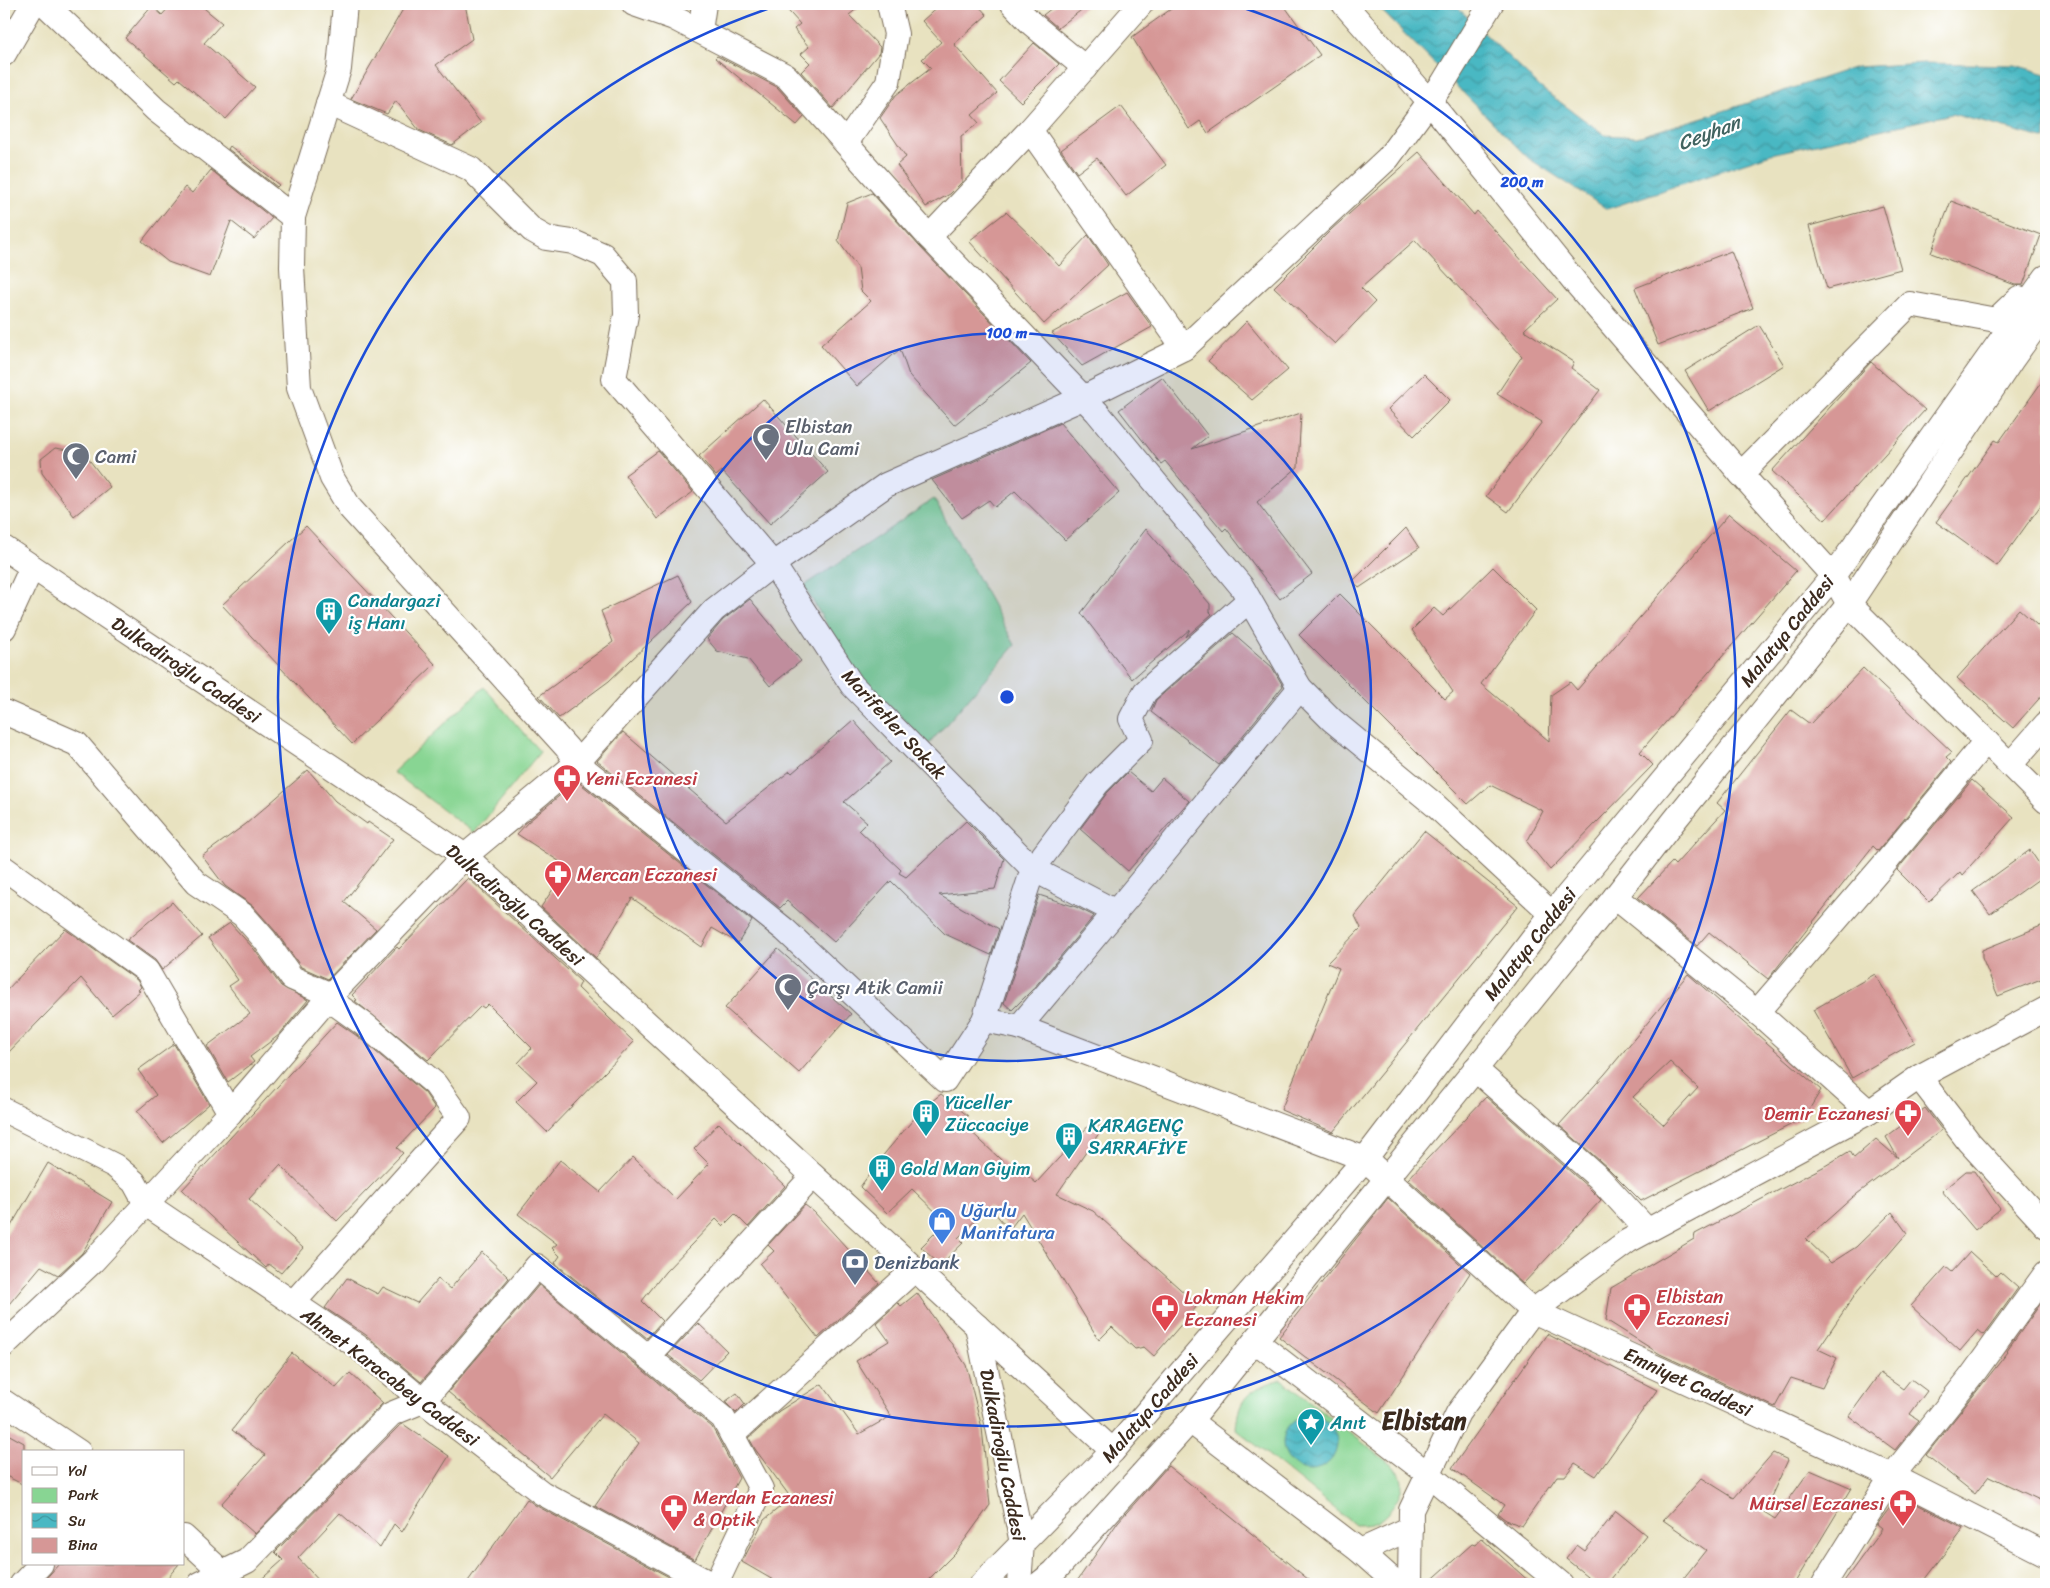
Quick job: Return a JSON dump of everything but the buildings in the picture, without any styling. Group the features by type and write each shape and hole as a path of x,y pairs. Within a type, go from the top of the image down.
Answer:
{"street":[{"path":"4,54 33,4"},
{"path":"45,4 156,110 293,217"},
{"path":"345,4 339,69 293,217 292,267 299,388 332,478 350,508 567,748 577,763 785,930 945,1080 984,1020 1034,869 1097,784 1141,740 1131,718 1145,692 1248,601"},
{"path":"634,4 674,18 786,76 929,237 1085,397 1242,587 1248,601 1300,688 1332,720 1436,806 1552,914"},
{"path":"700,31 704,4"},
{"path":"846,142 888,82 896,34 889,4"},
{"path":"1013,4 1032,24 1085,68"},
{"path":"929,237 1030,130 1141,4"},
{"path":"1344,4 1436,92 1575,282 1832,576 1850,604 2046,801"},
{"path":"4,1345 93,1262 230,1113 331,996 465,856 577,763 714,610 773,564 886,485 1085,397 1184,348 1388,158 1436,92 1488,5"},
{"name":"Marifetler Sokak","path":"328,103 471,169 532,230 546,238 573,242 603,255 625,281 626,315 614,379 773,564 852,684 1034,869 1116,912"},
{"path":"1030,130 1184,348"},
{"path":"1741,474 1910,304 1996,320 2046,273"},
{"name":"Malatya Caddesi","path":"982,1584 1113,1451 1365,1159 1552,914 1832,576 2046,277"},
{"path":"1040,1584 1054,1572 1190,1421 1850,604 2010,361 2046,312"},
{"name":"Dulkadiroğlu Caddesi","path":"4,548 465,856 1113,1451"},
{"path":"4,628 32,567"},
{"path":"1019,1027 1300,688"},
{"path":"4,712 77,744 196,883 242,914 265,940 292,978 331,996 336,1005 366,1026 435,1084 459,1118 293,1303"},
{"path":"2010,764 2046,724"},
{"path":"1757,1012 1887,861 1986,741"},
{"path":"4,868 147,971 230,1113"},
{"path":"1615,897 1757,1012 1869,1112"},
{"path":"1410,1584 1411,1519 1428,1474 1458,1412 1533,1311 1647,1230 1869,1112 1919,1077 2046,1009"},
{"path":"984,1020 1019,1027 1365,1159"},
{"path":"1475,1069 1599,1178 1647,1230"},
{"path":"1919,1077 1968,1142 2046,1226"},
{"name":"Ahmet Karacabey Caddesi","path":"4,1110 116,1166 134,1182 146,1204 357,1346 423,1401 542,1494 711,1584"},
{"name":"Emniyet Caddesi","path":"1365,1159 1533,1311 1892,1476 2046,1554"},
{"path":"648,1357 813,1176"},
{"path":"200,1584 227,1579 391,1414 423,1401 537,1266 723,1418 761,1489 716,1584"},
{"path":"732,1435 915,1269"},
{"path":"1824,1584 1892,1476 1970,1378 2046,1273"},
{"name":"Dulkadiroğlu Caddesi","path":"977,1326 1022,1543 1019,1584"},
{"path":"1255,1341 1428,1474 1562,1584"},
{"path":"4,1402 76,1450"},
{"path":"1190,1421 1360,1551 1398,1584"},
{"path":"1360,1551 1411,1519"},
{"path":"185,1538 227,1579"},
{"path":"22,1584 39,1566"}],"green space":[{"path":"934,499 1015,645 929,744 855,673 804,586"},
{"path":"484,687 540,752 474,833 393,772"},
{"path":"1281,1379 1394,1467 1399,1473 1402,1483 1401,1491 1394,1505 1383,1518 1371,1524 1355,1525 1236,1429 1240,1409 1248,1395 1262,1386"}],"water":[{"name":"Ceyhan","path":"1375,4 1454,4 1541,88 1605,135 1637,137 1856,67 1924,63 2015,65 2046,74 2046,139 1952,114 1771,154 1607,209 1528,158"},
{"path":"1305,1416 1315,1416 1325,1420 1333,1428 1337,1443 1333,1458 1325,1466 1315,1470 1305,1470 1295,1466 1287,1458 1283,1448 1283,1438 1287,1428 1295,1420"}],"place":[{"name":"Elbistan Ulu Cami","path":"766,461"},
{"name":"Cami","path":"76,480"},
{"name":"Candargazi iş Hanı","path":"329,635"},
{"name":"Yeni Eczanesi","path":"567,802"},
{"name":"Mercan Eczanesi","path":"558,898"},
{"name":"Çarşı Atik Camii","path":"788,1011"},
{"name":"Yüceller Züccaciye","path":"926,1137"},
{"name":"Demir Eczanesi","path":"1908,1137"},
{"name":"KARAGENÇ SARRAFİYE","path":"1069,1160"},
{"name":"Gold Man Giyim","path":"882,1192"},
{"name":"Uğurlu Manifatura","path":"942,1245"},
{"name":"Denizbank","path":"855,1286"},
{"name":"Elbistan Eczanesi","path":"1637,1331"},
{"name":"Lokman Hekim Eczanesi","path":"1165,1332"},
{"name":"Anıt","path":"1311,1446"},
{"name":"Mürsel Eczanesi","path":"1903,1527"},
{"name":"Merdan Eczanesi & Optik","path":"674,1532"}],"district":[{"name":"Elbistan","path":"1424,1421"}]}
